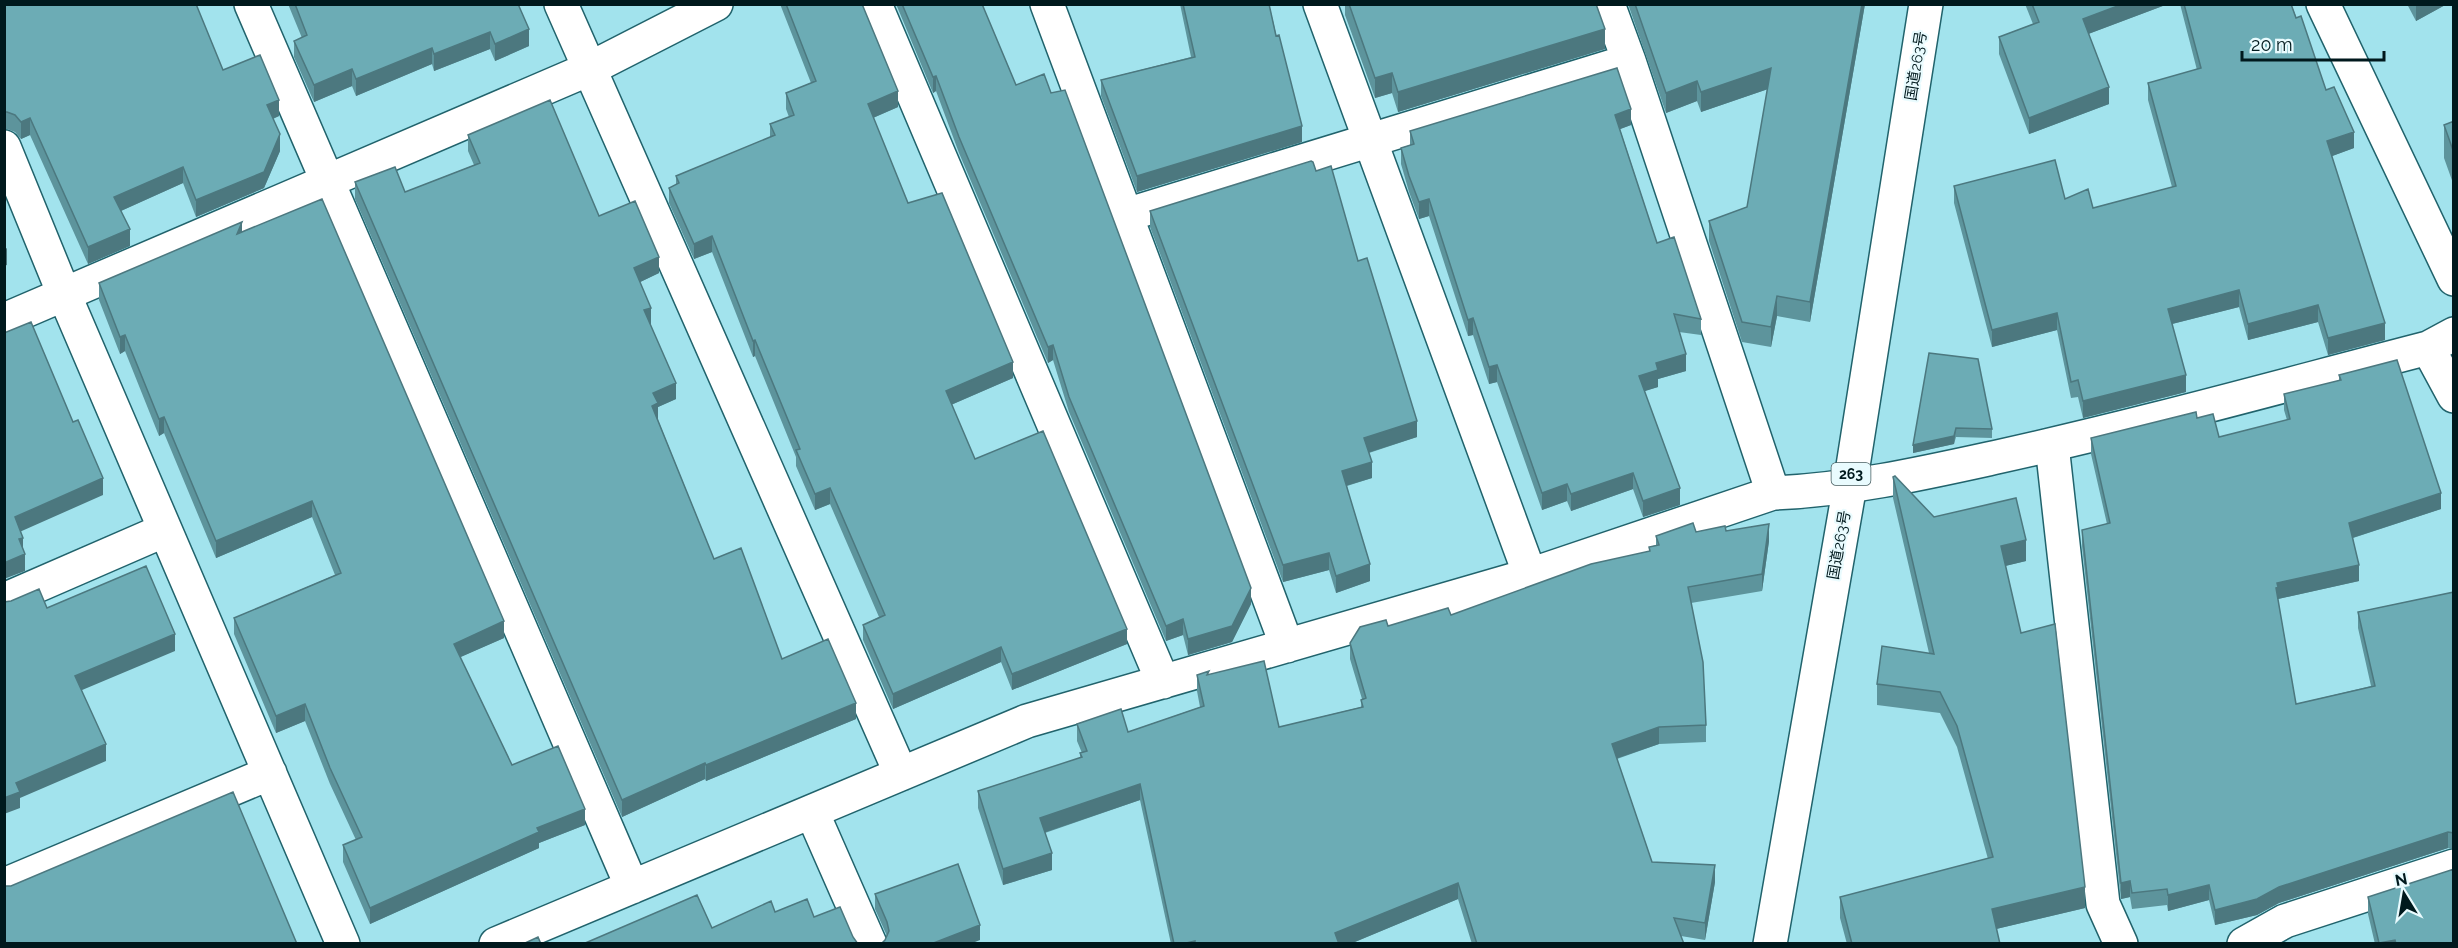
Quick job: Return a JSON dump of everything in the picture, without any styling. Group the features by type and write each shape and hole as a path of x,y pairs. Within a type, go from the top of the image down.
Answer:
{"main road":[{"path":"250,4 632,887"},
{"path":"561,4 901,774"},
{"path":"4,320 589,69 716,4"},
{"path":"875,4 1163,682"},
{"path":"1047,4 1287,646"},
{"path":"1320,4 1530,575"},
{"path":"1608,4 1773,493"},
{"name":"国道263号","path":"1770,944 1850,485 1926,4"},
{"path":"2323,4 2454,279"},
{"path":"1126,216 1629,61"},
{"path":"4,147 64,294 344,944"},
{"path":"496,944 1027,722 1530,575 1773,493 1800,492 1903,477 2052,445 2441,341 2454,396"},
{"path":"2052,445 2103,904 2121,944"},
{"path":"4,600 165,530"},
{"path":"4,885 270,772"},
{"path":"812,812 870,944"},
{"path":"2244,944 2285,921 2454,866"}],"building":[{"path":"4,4 196,4 223,70 260,55 279,100 267,105 280,134 264,172 196,200 183,167 114,197 130,229 88,247 30,118 21,122 15,115 4,112"},
{"path":"295,4 518,4 529,29 495,44 490,32 434,54 432,48 356,79 352,69 314,85 294,41 307,35"},
{"path":"786,4 862,4 898,91 868,104 908,203 942,193 1013,362 946,391 975,459 1043,431 1127,629 1012,674 1001,647 893,694 863,625 885,615 830,488 815,494 796,450 800,449 755,340 753,341 712,236 694,244 669,188 679,183 676,176 775,135 770,124 794,115 786,93 816,81"},
{"path":"902,4 982,4 1016,85 1044,74 1051,93 1065,90 1251,588 1232,626 1188,639 1183,619 1166,626 1069,397 1053,345 1048,347 959,137 936,76 933,77"},
{"path":"1183,4 1269,4 1302,126 1137,176 1101,80 1195,57"},
{"path":"1349,4 1596,4 1605,29 1398,92 1392,73 1375,78"},
{"path":"1635,4 1862,4 1810,302 1777,296 1771,327 1742,322 1709,221 1747,207 1771,68 1701,92 1697,81 1666,93"},
{"path":"2032,4 2123,4 2083,19 2109,87 2029,118 1999,37 2039,22"},
{"path":"2184,4 2291,4 2296,18 2301,16 2326,90 2334,87 2354,132 2327,141 2385,323 2328,338 2318,305 2248,324 2239,290 2168,309 2186,375 2083,401 2078,380 2071,382 2057,313 1992,330 1954,186 2055,160 2065,199 2088,189 2093,208 2176,186 2148,83 2201,68"},
{"path":"1617,68 1631,109 1615,115 1657,243 1674,237 1701,319 1674,314 1686,354 1656,363 1658,370 1639,376 1680,488 1643,501 1633,473 1571,494 1567,484 1542,493 1497,365 1489,367 1473,318 1468,320 1429,199 1419,202 1401,148 1414,144 1410,131"},
{"path":"550,100 599,216 635,201 659,257 634,268 651,308 644,310 676,383 653,393 658,403 652,406 714,559 741,548 782,659 828,639 856,703 706,765 705,763 622,800 355,182 395,167 405,192 480,163 468,135"},
{"path":"2454,121 2454,153 2444,125"},
{"path":"1311,161 1316,171 1331,166 1358,261 1367,258 1417,421 1364,438 1372,462 1342,471 1370,564 1336,576 1329,553 1283,565 1150,211"},
{"path":"322,199 504,621 454,644 512,765 558,746 585,809 537,828 539,832 370,908 343,845 362,837 330,768 305,704 276,716 234,618 341,573 312,501 216,541 164,417 159,419 125,335 120,337 99,283 242,222 237,234"},
{"path":"31,322 73,422 78,420 103,478 15,517 23,538 19,539 25,554 4,563 4,333"},
{"path":"1929,353 1978,359 1992,429 1956,428 1954,436 1913,445"},
{"path":"2397,360 2441,493 2349,523 2359,565 2277,583 2276,588 2296,704 2375,686 2358,612 2454,592 2454,833 2448,832 2279,887 2257,899 2215,910 2209,885 2168,895 2167,889 2132,893 2130,881 2121,883 2082,530 2110,523 2091,438 2196,412 2197,418 2213,414 2219,437 2290,419 2284,394 2341,380 2339,375"},
{"path":"1895,476 1934,517 2016,498 2026,540 2001,546 2021,633 2055,624 2085,887 1992,909 2000,944 1852,944 1840,897 1993,857 1957,726 1940,692 1877,684 1882,646 1934,654 1893,477"},
{"path":"1693,523 1696,532 1725,526 1726,531 1769,524 1762,574 1688,587 1703,662 1706,725 1659,727 1612,744 1652,862 1715,865 1705,923 1674,918 1684,944 1477,944 1458,883 1335,933 1339,944 1195,944 1195,941 1174,944 1140,784 1040,818 1052,853 1003,869 978,791 1082,757 1080,753 1087,751 1077,724 1121,709 1128,732 1204,706 1197,675 1209,671 1207,675 1264,661 1279,727 1363,707 1361,700 1366,698 1350,643 1360,627 1386,620 1388,626 1448,608 1451,615 1591,564 1650,551 1649,547 1659,545 1656,536"},
{"path":"146,566 175,634 75,676 106,744 16,783 20,792 4,798 4,602 39,589 47,608"},
{"path":"233,792 297,944 4,944 4,886 11,886"},
{"path":"958,864 980,925 931,944 881,944 889,931 875,894"},
{"path":"2454,869 2454,943 2396,944 2395,940 2379,943 2368,897"},
{"path":"697,895 712,928 771,901 775,912 807,899 814,917 840,907 858,944 583,944"},
{"path":"538,937 541,944 523,944"}]}
